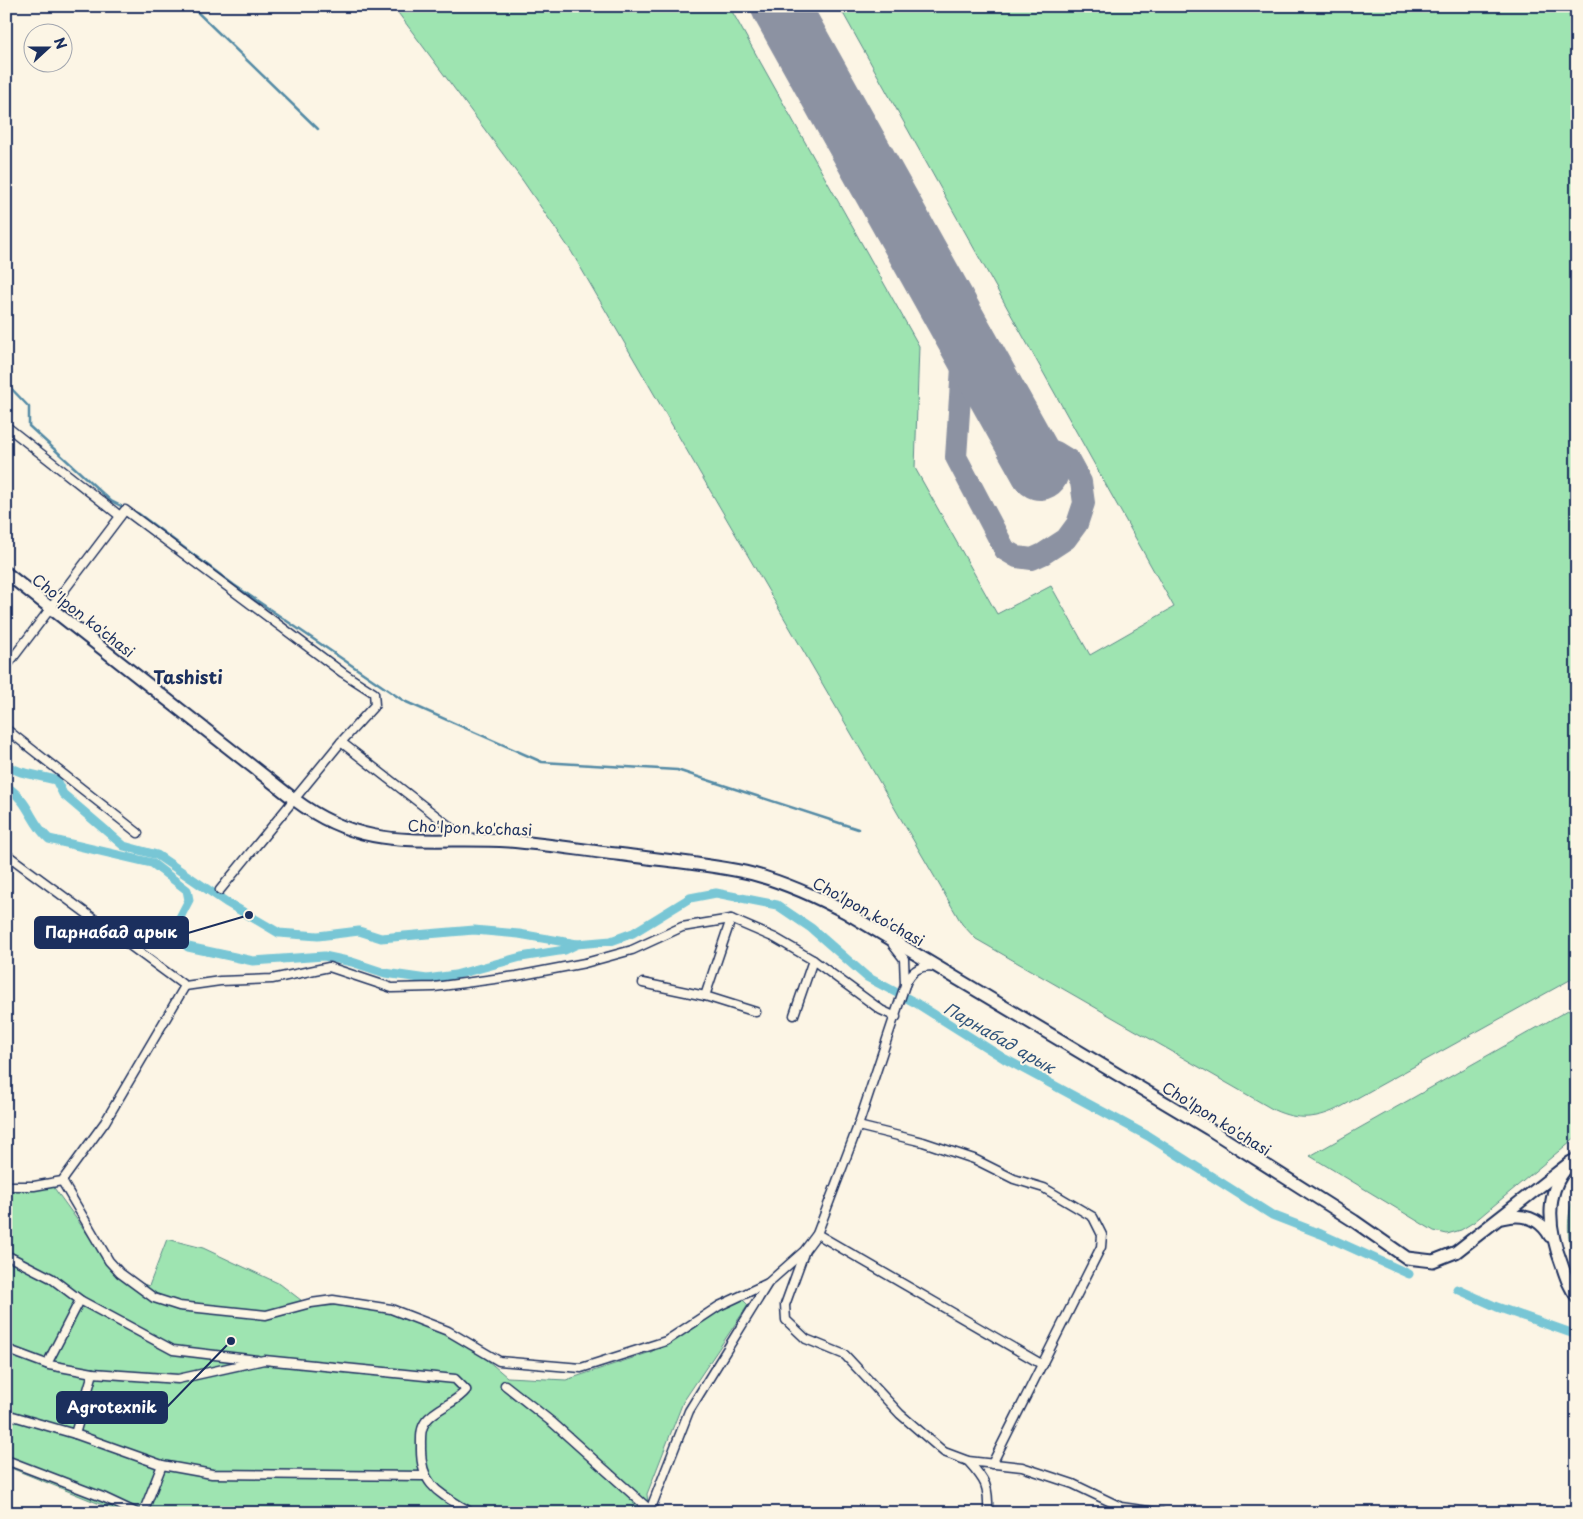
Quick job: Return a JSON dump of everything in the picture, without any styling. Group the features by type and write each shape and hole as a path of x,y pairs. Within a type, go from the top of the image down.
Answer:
{"main road":[{"name":"Cho'lpon ko'chasi","path":"6,573 295,800 326,820 361,834 391,839 528,843 745,872 814,896 881,933 1208,1129 1354,1221 1407,1258 1425,1261 1448,1256 1574,1160"},
{"path":"1553,1242 1550,1221 1552,1200 1559,1180 1574,1160"},
{"path":"1496,1221 1512,1216 1530,1218 1544,1226 1553,1242 1569,1284 1577,1297"}],"street":[{"path":"6,426 120,516"},
{"path":"6,667 52,609 125,510 335,667 374,693 374,705 220,890"},
{"path":"6,729 138,833"},
{"path":"342,742 453,829 454,840"},
{"path":"6,854 185,986 220,981 272,979 329,966 392,988 443,986 585,963 632,950 682,927 731,919 768,935 813,960 881,1010 896,1017"},
{"path":"705,996 731,919"},
{"path":"881,933 901,954 906,970 905,985"},
{"path":"794,1015 813,960"},
{"path":"62,1181 109,1261 120,1273 154,1298 179,1306 266,1315 311,1303 333,1300 391,1309 448,1331 499,1361 581,1368 666,1341 720,1306 768,1283 805,1250 817,1234 858,1126 896,1017 905,985 911,973 916,970 929,966 942,970"},
{"path":"643,984 705,996 756,1012"},
{"path":"6,1186 34,1186 62,1181 106,1122 185,986"},
{"path":"858,1126 923,1142 974,1159 1014,1180 1044,1188 1093,1217 1102,1235 1101,1247 992,1464"},
{"path":"817,1234 1043,1365"},
{"path":"805,1250 786,1305 786,1320 806,1339 845,1355 918,1432 944,1452 968,1461 1022,1467 1073,1484 1121,1507 1162,1513"},
{"path":"6,1255 51,1278 80,1300 173,1350 456,1379 466,1390 460,1398 426,1421 421,1432 421,1457 424,1476 438,1491 472,1513"},
{"path":"505,1385 553,1423 649,1511 689,1411 768,1283"},
{"path":"47,1364 80,1300"},
{"path":"6,1349 47,1364 93,1373 178,1379 264,1360"},
{"path":"75,1434 93,1373"},
{"path":"6,1414 75,1434 162,1465 212,1474 424,1476"},
{"path":"6,1460 105,1498 138,1513"},
{"path":"968,1461 989,1490 988,1513"},
{"path":"143,1513 162,1465"}],"green space":[{"path":"393,6 729,6 919,346 915,468 997,614 1051,586 1090,655 1174,607 839,6 1568,6 1577,82 1577,976 1341,1107 1316,1116 1300,1117 1283,1114 1274,1110 976,939 962,924 571,251 523,181"},
{"path":"1577,1005 1577,1136 1474,1222 1461,1230 1447,1234 1434,1231 1310,1156"},
{"path":"52,1185 117,1275 149,1286 167,1239 203,1248 280,1284 310,1307 343,1305 388,1313 437,1330 480,1354 507,1377 566,1380 651,1352 741,1298 748,1305 683,1402 647,1494 649,1513 122,1513 6,1466 6,1191"},
{"path":"1577,1189 1577,1268 1573,1258 1568,1228 1570,1209"}],"waterway":[{"path":"191,6 318,129"},
{"path":"6,383 29,407 29,426 111,501 125,508"},
{"path":"130,510 139,514 234,585 404,701 542,762 677,770 858,829"},
{"name":"Парнабад арык","path":"6,766 21,772 56,780 63,794 124,846 157,855 226,902 279,933 318,936 359,931 381,938 474,930 519,934 577,944"},
{"name":"Парнабад арык","path":"6,786 25,805 37,826 49,839 152,863 187,890 189,900 175,927 177,938 188,947 253,961 324,956 352,962 385,973 427,979 455,975 521,957 565,950 577,944 611,941 633,933 690,898 716,893 777,905 811,928 867,977 916,1003 1005,1059 1148,1136 1272,1215 1321,1234 1409,1274"},
{"name":"Парнабад арык","path":"1457,1289 1497,1307 1577,1335"}],"taxiway":[{"path":"958,324 963,340 963,352 956,457 1005,550 1017,557 1032,559 1066,539 1077,524 1084,503 1081,482 1069,460 1056,452 1039,446 1014,426"}],"runway":[{"path":"780,6 1040,471"}],"place":[{"name":"Парнабад арык","path":"249,915"},
{"name":"Agrotexnik","path":"231,1341"}],"district":[{"name":"Tashisti","path":"188,676"}]}
